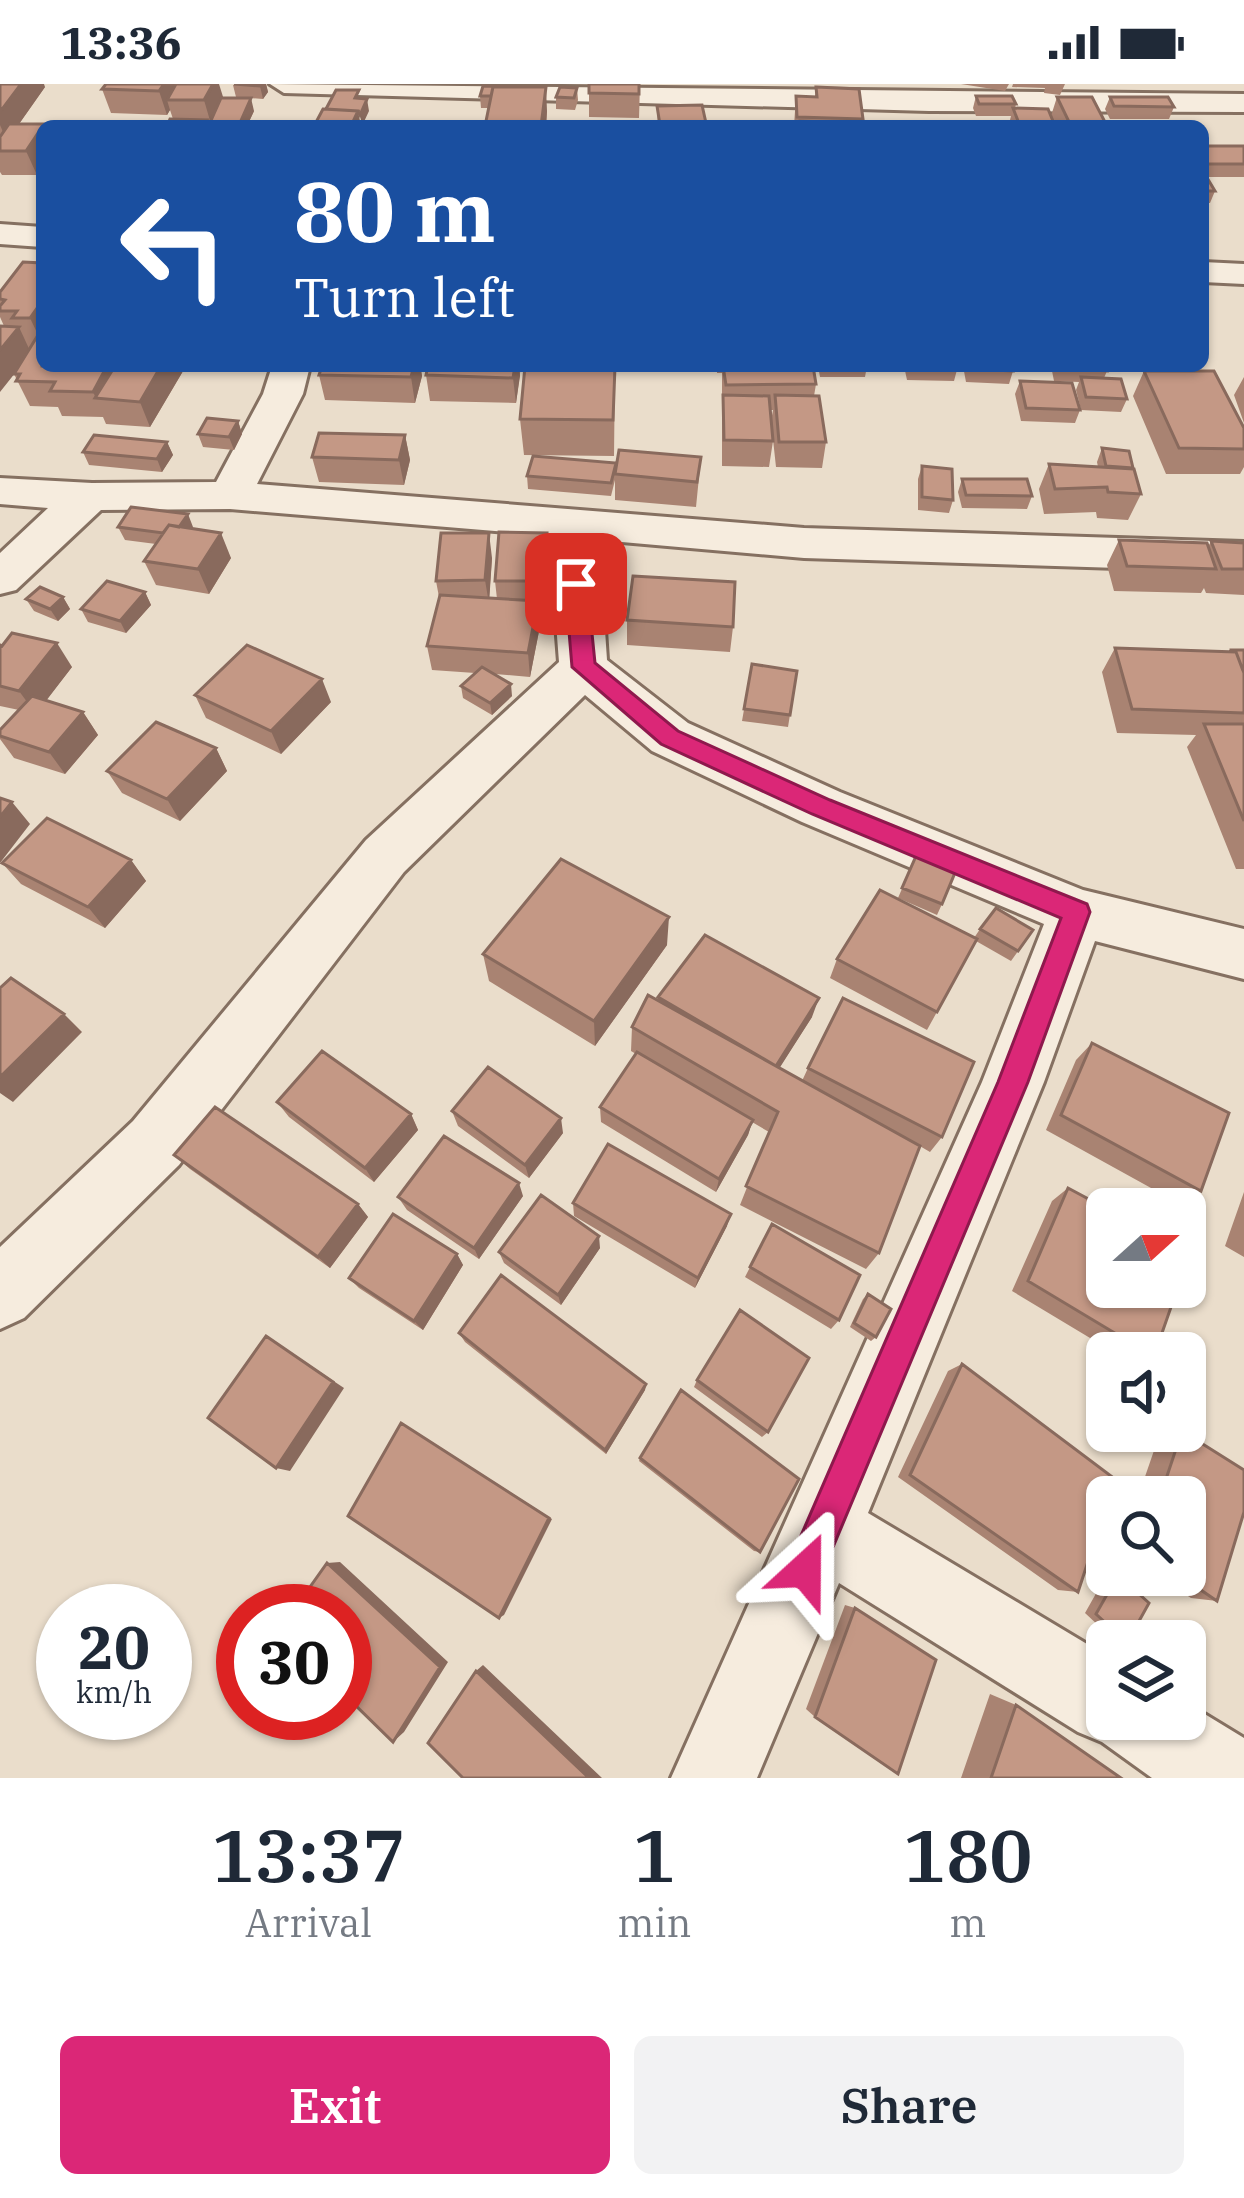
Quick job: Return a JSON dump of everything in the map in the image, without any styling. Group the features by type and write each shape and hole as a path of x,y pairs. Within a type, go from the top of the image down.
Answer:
{"street":[{"path":"284,84 410,91 922,93 1244,103"},
{"path":"394,120 410,91"},
{"path":"0,236 36,236"},
{"path":"1209,272 1244,274"},
{"path":"230,496 284,394 290,372"},
{"path":"0,491 230,496 804,543 1244,556"},
{"path":"0,579 92,496"},
{"path":"578,521 576,584 584,667 670,737 821,807 1077,912 1244,954"},
{"path":"0,1294 156,1143 385,856 584,667"},
{"path":"714,1778 1013,1082 1077,912"},
{"path":"823,1528 1086,1690"},
{"path":"1169,1740 1231,1778"}],"building":[{"path":"0,84 21,84 0,112"},
{"path":"106,84 164,84 159,91 102,89"},
{"path":"176,84 213,84 204,100 167,100"},
{"path":"589,84 639,84 639,94 589,93"},
{"path":"483,86 522,87 493,87 491,96 480,96"},
{"path":"493,87 546,87 542,120 486,120"},
{"path":"560,87 577,88 574,98 556,97"},
{"path":"816,87 859,89 863,119 797,117 796,96 817,97"},
{"path":"336,90 359,90 355,98 367,99 360,115 326,109"},
{"path":"976,96 1012,96 1016,104 979,104"},
{"path":"1057,97 1092,97 1104,120 1068,120"},
{"path":"1110,97 1168,97 1174,107 1114,106"},
{"path":"221,98 251,98 241,120 211,120"},
{"path":"702,105 705,120 659,120 657,106"},
{"path":"1013,108 1048,109 1053,120 1018,120"},
{"path":"323,109 358,111 354,120 317,120"},
{"path":"9,124 36,124 36,136 26,151 0,151 0,137"},
{"path":"1209,146 1244,146 1244,164 1209,164"},
{"path":"23,262 36,263 36,310 30,318 12,318 17,311 0,311 5,300 0,299 0,292"},
{"path":"0,326 19,327 0,350"},
{"path":"36,338 36,372 104,372 93,392 50,391 55,382 16,381 20,374 14,374"},
{"path":"1214,371 1244,428 1244,449 1179,448 1144,372"},
{"path":"111,372 158,372 140,402 95,398"},
{"path":"320,372 412,372 411,377"},
{"path":"427,372 514,372 513,378"},
{"path":"524,372 615,372 613,420 520,419"},
{"path":"724,372 814,372 816,384 726,385"},
{"path":"1081,377 1121,379 1127,399 1086,397"},
{"path":"1020,381 1072,383 1080,410 1026,408"},
{"path":"723,395 769,396 773,441 724,440"},
{"path":"775,395 819,396 826,442 779,442"},
{"path":"207,418 238,421 229,437 198,434"},
{"path":"319,433 405,435 399,460 312,457"},
{"path":"94,435 167,442 157,459 83,452"},
{"path":"1102,448 1129,451 1133,468 1106,466"},
{"path":"619,450 701,457 697,482 615,474"},
{"path":"533,456 616,463 611,483 527,476"},
{"path":"1049,464 1134,469 1141,494 1108,492 1107,487 1055,489"},
{"path":"922,466 952,469 953,500 922,497"},
{"path":"962,479 1027,479 1032,496 966,495"},
{"path":"131,507 188,514 179,527 169,525 163,533 118,527"},
{"path":"169,525 221,533 198,569 144,561"},
{"path":"499,532 547,533 544,581 495,581"},
{"path":"441,533 489,533 485,580 436,581"},
{"path":"1119,540 1207,543 1216,569 1127,566"},
{"path":"1211,541 1244,543 1244,569 1222,569"},
{"path":"633,576 735,582 733,627 627,620"},
{"path":"107,581 145,592 120,621 81,609"},
{"path":"40,587 63,597 50,609 26,599"},
{"path":"440,595 538,601 528,653 427,646"},
{"path":"12,633 57,643 19,691 0,686 0,645"},
{"path":"247,645 322,679 271,731 195,695"},
{"path":"1115,648 1236,652 1244,673 1244,713 1132,709"},
{"path":"1231,650 1244,650 1242,668 1236,652"},
{"path":"752,664 797,671 790,715 744,709"},
{"path":"482,667 511,684 490,703 461,686"},
{"path":"32,696 83,712 49,752 0,736 0,730"},
{"path":"156,722 216,748 167,799 107,771"},
{"path":"1204,724 1244,724 1244,821"},
{"path":"0,798 12,802 0,817"},
{"path":"47,818 131,860 88,907 2,863"},
{"path":"920,847 959,863 942,904 902,888"},
{"path":"561,859 669,917 594,1021 483,954"},
{"path":"880,890 977,939 937,1012 837,959"},
{"path":"996,908 1033,930 1018,951 980,929"},
{"path":"705,935 819,998 776,1066 658,997"},
{"path":"11,978 64,1014 0,1077 0,988"},
{"path":"648,995 920,1146 879,1253 746,1186 778,1112 632,1027"},
{"path":"843,998 974,1062 942,1137 808,1068"},
{"path":"1092,1043 1229,1113 1202,1188 1061,1115"},
{"path":"322,1051 411,1114 365,1168 277,1102"},
{"path":"637,1052 753,1120 719,1179 600,1107"},
{"path":"488,1067 561,1118 525,1165 452,1111"},
{"path":"215,1107 358,1204 318,1257 174,1155"},
{"path":"444,1136 519,1183 474,1248 398,1197"},
{"path":"608,1144 731,1214 698,1278 573,1203"},
{"path":"1068,1188 1086,1198 1086,1308 1171,1308 1162,1332 1113,1332 1028,1281"},
{"path":"541,1195 599,1236 558,1295 499,1252"},
{"path":"393,1214 457,1254 414,1321 349,1278"},
{"path":"772,1224 860,1275 839,1320 750,1267"},
{"path":"501,1275 646,1384 605,1450 459,1333"},
{"path":"868,1294 891,1309 876,1337 854,1323"},
{"path":"740,1310 809,1358 768,1432 697,1380"},
{"path":"266,1336 333,1382 276,1468 208,1418"},
{"path":"962,1364 1111,1476 1086,1476 1086,1568 1078,1592 910,1475"},
{"path":"681,1390 799,1479 760,1552 640,1458"},
{"path":"401,1423 549,1518 499,1618 348,1516"},
{"path":"1206,1446 1244,1470 1244,1512 1217,1601 1206,1593 1206,1476 1167,1476 1175,1452 1206,1452"},
{"path":"327,1563 350,1584 312,1584"},
{"path":"1106,1596 1141,1596 1149,1603 1140,1620 1102,1620 1096,1614"},
{"path":"372,1604 440,1667 393,1742 372,1721"},
{"path":"855,1608 936,1660 898,1774 815,1717"},
{"path":"476,1671 589,1778 463,1778 428,1743"},
{"path":"1016,1705 1121,1778 991,1778"}],"route":[{"path":"576,584 584,667 670,737 821,807 1077,912 1013,1082 805,1570"}]}
